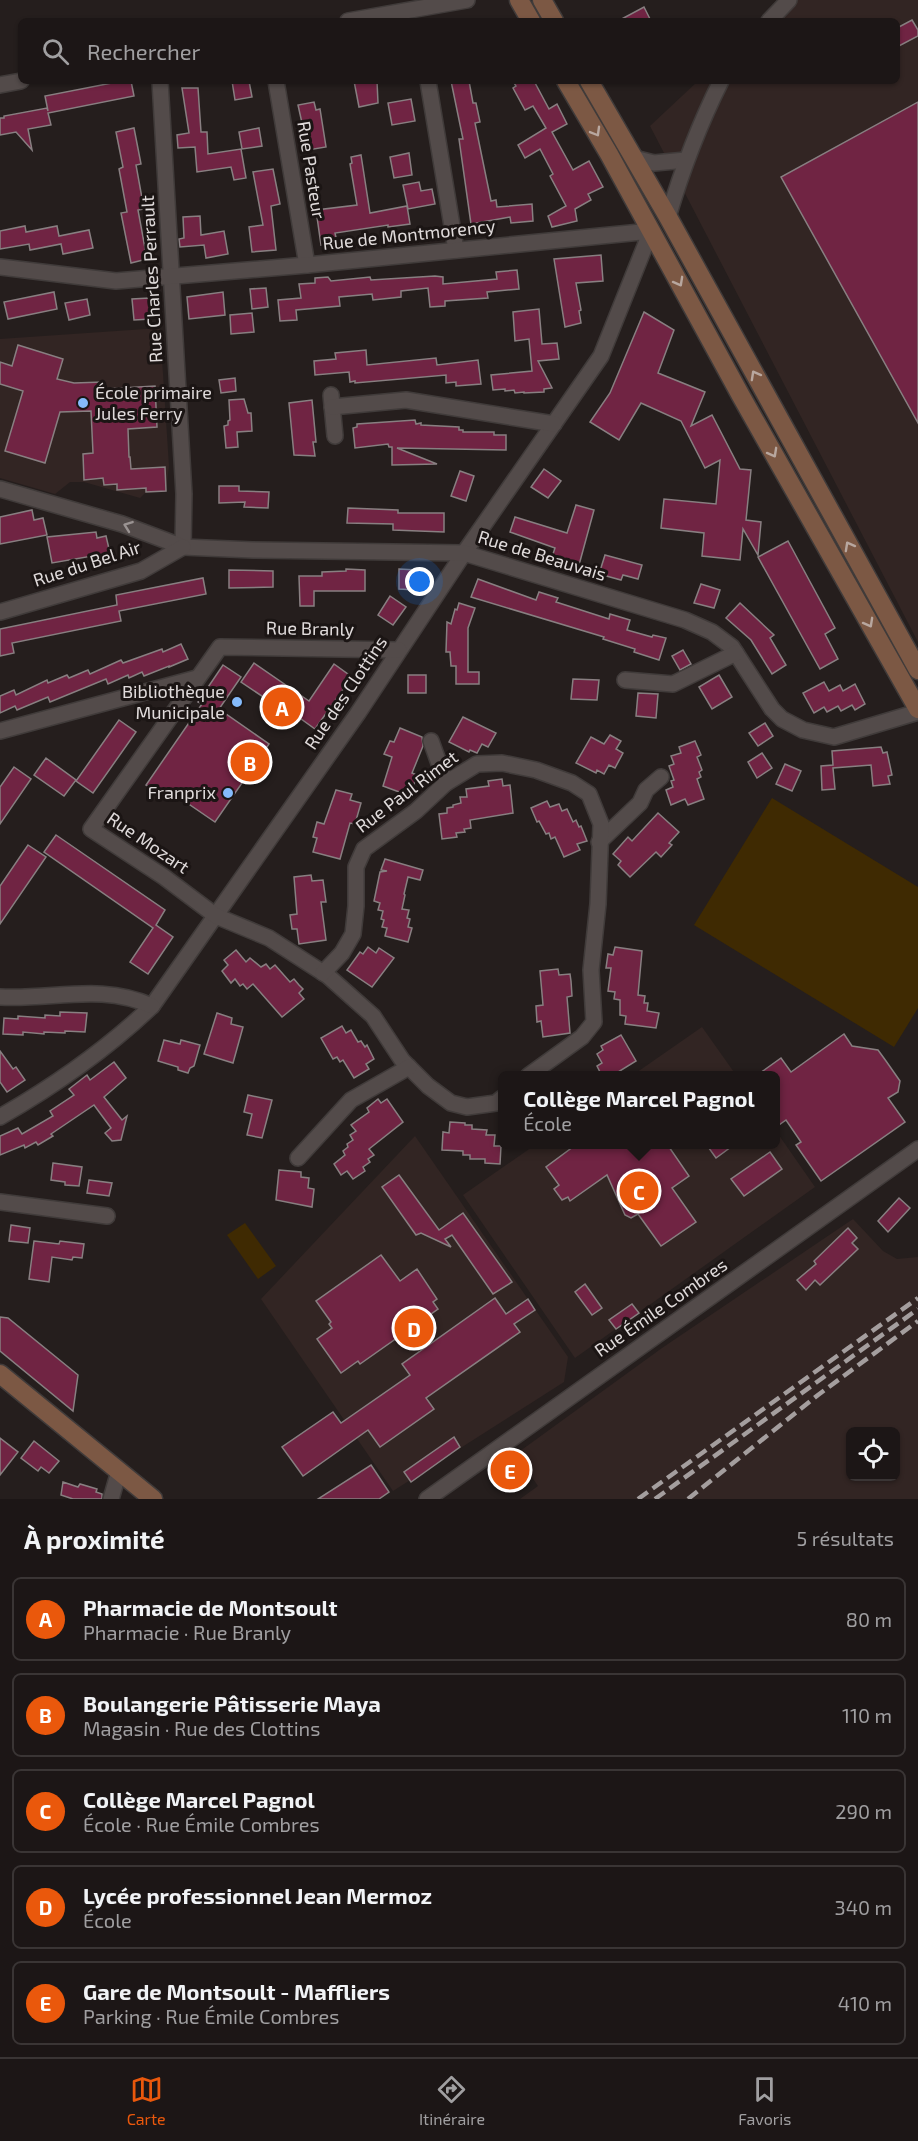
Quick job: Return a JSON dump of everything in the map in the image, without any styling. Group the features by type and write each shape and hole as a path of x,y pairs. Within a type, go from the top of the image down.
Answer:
{"street":[{"path":"382,18 417,15 467,0"},
{"path":"519,0 529,18"},
{"path":"542,0 552,18"},
{"path":"772,18 789,0"},
{"path":"0,85 18,82"},
{"name":"Rue Charles Perrault","path":"160,84 184,494 183,547"},
{"name":"Rue Pasteur","path":"277,84 307,265"},
{"path":"428,84 456,250"},
{"path":"568,84 609,154 741,396 918,711"},
{"path":"591,84 634,158 666,206 918,670"},
{"path":"666,206 719,84"},
{"path":"609,154 637,187 666,206"},
{"path":"634,158 654,163 686,160"},
{"name":"Rue de Montmorency","path":"0,267 104,280 171,277 651,231"},
{"name":"Rue des Clottins","path":"0,1117 41,1094 129,1029 152,1006 358,713 464,553 601,356 651,231"},
{"path":"335,436 332,401 406,400 554,424"},
{"name":"Rue de Beauvais","path":"0,489 122,524 183,547 464,553 685,620 712,632 736,653 772,709 782,719 803,730 834,737 918,711"},
{"name":"Rue du Bel Air","path":"0,612 141,571 183,547"},
{"name":"Rue Branly","path":"220,647 399,650"},
{"name":"Rue Mozart","path":"216,916 164,877 91,829 220,647"},
{"path":"625,680 674,684 736,653"},
{"path":"0,731 197,678"},
{"path":"431,741 446,783"},
{"name":"Rue Paul Rimet","path":"323,973 342,953 353,934 356,867 364,849 416,811 446,783 477,764 502,763 536,770 572,783 589,794 601,824 598,904 591,970 594,1022 582,1037 535,1071"},
{"path":"599,843 640,803 646,790 661,777"},
{"path":"216,916 269,938 323,973 373,1016 402,1060 428,1086 451,1103 467,1107 498,1101"},
{"path":"0,997 105,993 134,998 152,1006"},
{"path":"298,1158 351,1101 410,1067"},
{"name":"Rue Émile Combres","path":"427,1499 918,1149"},
{"path":"0,1202 107,1216"},
{"path":"0,1374 153,1499"},
{"path":"111,1499 119,1471"}],"shaded area":[{"path":"786,0 918,0 918,642 650,126 695,84 900,84 900,18 766,18"},
{"name":"École primaire Jules Ferry","path":"160,328 169,466 166,491 146,492 140,498 84,482 70,482 55,494 0,478 0,339"},
{"path":"772,798 918,887 918,1008 894,1047 694,925"},
{"path":"702,1027 733,1071 639,1071"},
{"path":"415,1136 568,1357 564,1382 393,1491 261,1299"},
{"path":"780,1137 815,1187 575,1358 463,1195 529,1149 780,1149"},
{"path":"853,1219 883,1251 897,1259 918,1257 918,1499 520,1499 538,1486 516,1454 662,1348"},
{"path":"245,1223 276,1266 258,1279 227,1235"}],"building":[{"path":"644,7 650,18 624,18"},
{"path":"912,20 918,30 918,36 900,45 900,26"},
{"path":"107,84 132,84 134,96 48,113 51,125 28,129 32,150 16,132 0,135 0,118 4,116 47,108 48,111 45,96"},
{"path":"232,84 250,84 252,97 235,100"},
{"path":"355,84 377,84 378,103 359,107"},
{"path":"452,84 470,84 473,103 476,103 480,122 475,123 491,201 496,200 497,207 532,204 533,221 511,223 510,217 471,224 459,139 463,139"},
{"path":"515,84 536,84 549,109 557,104 567,124 552,132 573,170 589,161 603,187 588,194 591,200 575,209 577,221 552,227 548,216 566,206 550,176 553,174 540,149 525,158 518,145 546,128 533,106 525,110 513,88 516,86"},
{"path":"182,88 198,88 201,132 207,132 208,154 241,149 246,178 234,180 231,167 197,172 195,147 178,148 177,135 189,133"},
{"path":"411,99 415,121 392,125 388,103"},
{"path":"314,102 316,110 320,109 326,147 308,150 298,105"},
{"path":"918,102 918,423 781,177"},
{"path":"134,128 141,164 136,165 144,209 138,210 147,259 131,263 121,213 127,212 119,169 123,167 116,132"},
{"path":"259,128 262,146 242,149 239,132"},
{"path":"409,153 412,175 394,178 390,157"},
{"path":"361,155 370,213 407,206 410,224 335,233 337,242 321,245 316,210 357,205 350,164 352,163 351,157"},
{"path":"273,169 280,204 271,206 276,250 252,252 249,227 263,225 253,172"},
{"path":"419,182 421,191 432,189 435,204 408,209 403,185"},
{"path":"200,216 201,235 224,231 228,254 206,258 204,245 180,247 179,239 184,238 183,217"},
{"path":"25,226 26,232 57,226 59,236 89,230 93,248 63,254 61,244 30,250 29,244 0,249 0,231"},
{"path":"601,255 603,281 576,283 581,323 565,327 554,259"},
{"path":"517,270 519,289 487,292 488,298 445,301 445,306 430,307 428,288 401,291 401,297 373,300 372,294 339,297 340,306 296,310 297,320 280,321 278,300 301,298 299,284 315,283 315,278 328,277 331,281 370,277 371,280 435,276 443,277 443,284 497,279 496,272"},
{"path":"266,288 268,307 252,309 250,289"},
{"path":"54,292 57,309 8,319 4,302"},
{"path":"223,292 225,315 189,319 187,297"},
{"path":"149,298 151,319 134,320 132,299"},
{"path":"87,299 90,315 69,320 65,303"},
{"path":"539,309 542,344 557,343 559,359 538,361 552,388 544,389 544,392 524,393 515,393 514,390 505,391 505,389 493,390 491,375 532,371 529,339 515,341 513,312"},
{"path":"644,312 674,330 658,373 705,392 691,426 712,415 740,469 751,470 746,520 761,522 758,555 743,529 740,560 702,556 704,533 661,528 664,499 716,504 720,460 705,468 681,421 641,403 619,440 590,422 610,393"},
{"path":"252,313 254,332 231,334 230,315"},
{"path":"18,345 63,359 57,379 74,383 103,382 104,389 155,386 157,427 128,429 129,457 131,469 165,467 166,491 146,492 146,488 117,490 117,484 104,485 103,478 84,480 83,454 93,453 91,411 60,412 45,463 5,451 23,391 0,384 0,362 12,366"},
{"path":"366,350 367,365 436,358 437,365 478,360 481,384 456,386 456,382 446,383 446,375 355,383 355,381 350,382 349,372 315,375 314,361 336,359 335,353"},
{"path":"235,378 236,391 221,393 219,380"},
{"path":"244,399 248,413 251,413 252,431 237,432 238,447 226,448 224,426 228,425 230,420 229,400"},
{"path":"312,400 315,456 294,455 289,403"},
{"path":"415,420 416,424 421,423 421,425 459,427 459,430 463,432 494,432 494,435 506,435 506,450 397,448 437,464 392,465 392,447 388,444 355,448 353,428 357,427 357,424"},
{"path":"544,469 561,481 548,498 531,487"},
{"path":"460,471 474,476 466,501 451,496"},
{"path":"219,486 239,486 239,491 269,492 268,508 244,507 245,502 219,503"},
{"path":"576,505 594,510 579,565 552,557 555,548 510,532 515,517 567,533"},
{"path":"348,508 398,510 398,513 444,513 444,532 393,530 393,524 347,523"},
{"path":"32,510 34,520 43,518 47,535 0,544 0,517"},
{"path":"96,532 97,538 106,536 110,553 52,563 47,537"},
{"path":"788,541 835,628 825,634 838,659 820,669 758,557"},
{"path":"605,555 642,565 638,579 623,575 621,580 599,574"},
{"path":"346,569 365,570 365,591 314,591 314,606 300,606 299,576 322,576 322,572 346,571"},
{"path":"399,569 417,570 416,590 399,589"},
{"path":"229,570 273,571 273,587 229,588"},
{"path":"203,578 206,594 119,611 121,621 12,643 14,653 0,656 0,629 117,605 116,595"},
{"path":"478,579 536,600 539,592 558,598 556,602 609,619 610,614 630,620 627,630 652,637 653,635 666,638 659,660 634,652 635,649 603,639 604,637 471,597"},
{"path":"701,584 720,590 714,608 694,603"},
{"path":"390,596 406,607 393,625 378,615"},
{"path":"459,603 475,608 468,628 468,672 479,672 479,684 456,684 456,666 451,666 450,652 446,652 447,622 451,624"},
{"path":"740,603 774,635 770,638 786,665 772,674 751,640 726,618"},
{"path":"181,644 188,659 169,667 144,676 142,672 129,678 128,675 108,684 106,679 50,702 48,697 17,710 15,706 0,713 0,696 14,690 16,695 47,680 48,683 67,675 69,678 88,670 90,674 121,660 123,663 162,649 163,652"},
{"path":"683,650 691,664 680,670 672,656"},
{"path":"254,663 309,701 334,664 352,677 315,729 301,719 299,721 241,682"},
{"path":"223,665 241,677 219,709 269,744 215,822 171,792 166,798 146,785 202,704 198,702"},
{"path":"408,675 426,675 426,693 408,693"},
{"path":"719,675 732,697 712,709 699,687"},
{"path":"573,679 599,680 597,700 571,699"},
{"path":"824,682 829,691 840,685 843,691 855,684 865,704 855,710 852,705 841,711 838,706 827,712 824,707 814,713 803,693"},
{"path":"638,693 658,694 656,718 636,716"},
{"path":"463,717 496,733 488,747 482,744 477,753 470,750 469,752 449,742"},
{"path":"119,720 136,732 93,793 76,781"},
{"path":"765,723 773,736 758,746 749,733"},
{"path":"400,728 422,737 423,746 412,773 417,775 410,796 383,786 392,757 384,754 390,741 394,742"},
{"path":"610,735 621,741 616,749 623,753 615,768 609,765 604,774 597,770 596,773 576,763 591,737 604,744"},
{"path":"695,741 701,755 697,757 702,770 699,772 701,777 697,779 704,799 688,805 685,799 671,805 666,790 673,787 671,781 674,780 669,766 674,764 671,756 681,753 679,747"},
{"path":"881,747 883,753 887,752 892,775 888,776 890,784 873,786 871,765 833,768 835,789 822,790 821,766 833,765 832,751"},
{"path":"762,753 772,768 757,778 748,762"},
{"path":"46,758 76,780 64,796 34,775"},
{"path":"785,764 801,771 792,791 776,784"},
{"path":"14,767 31,779 0,824 0,787"},
{"path":"502,779 503,786 510,785 513,813 470,820 471,828 464,829 465,832 456,833 457,837 442,839 439,814 447,813 447,808 461,803 460,797 467,797 466,789 489,786 488,781"},
{"path":"336,790 352,794 350,800 361,803 355,824 350,823 340,859 313,852 317,838 313,837 317,822 324,824"},
{"path":"547,801 550,807 559,804 562,811 567,809 573,822 576,820 579,827 581,826 587,841 577,844 580,850 564,857 555,837 551,839 549,833 546,834 539,821 537,822 531,808"},
{"path":"658,813 679,832 669,843 672,845 661,857 656,852 630,877 618,865 621,861 613,854 628,837 632,841"},
{"path":"56,835 165,910 156,925 173,937 148,974 130,962 153,928 44,852"},
{"path":"28,845 46,857 0,924 0,886"},
{"path":"385,859 423,870 420,880 408,877 404,894 402,909 409,910 408,927 412,928 408,942 385,936 387,928 382,927 384,920 381,919 383,911 378,910 380,903 374,901 380,872 387,871 381,870"},
{"path":"311,875 312,881 323,880 326,902 321,902 326,940 299,944 297,929 292,929 290,915 297,914 294,877"},
{"path":"368,947 376,953 379,948 394,958 372,987 347,970 360,952 363,954"},
{"path":"615,947 642,951 638,995 645,996 644,1003 648,1003 647,1011 659,1013 656,1028 625,1024 626,1016 620,1015 620,1000 614,999 615,992 608,991 611,968 606,968 608,954 613,955"},
{"path":"236,950 246,962 250,958 261,967 266,964 270,969 275,965 290,982 294,979 303,989 299,993 304,999 282,1017 253,984 247,989 243,984 240,986 235,979 231,983 222,971 228,965 224,960"},
{"path":"558,969 559,975 570,974 572,996 567,997 570,1033 543,1037 541,1021 537,1022 536,1006 543,1005 540,971"},
{"path":"60,1012 87,1013 85,1032 3,1034 4,1018 18,1019 18,1016 45,1018 45,1015 60,1016"},
{"path":"217,1013 232,1018 231,1024 243,1027 233,1063 204,1054"},
{"path":"342,1026 346,1033 351,1030 358,1042 361,1041 365,1047 367,1045 374,1059 366,1064 369,1069 354,1078 343,1060 340,1062 337,1057 333,1059 321,1038"},
{"path":"844,1034 852,1046 878,1050 900,1081 898,1092 888,1098 905,1122 821,1181 796,1145 801,1142 786,1120 780,1124 780,1071 763,1071 781,1058 791,1072"},
{"path":"621,1035 636,1061 620,1071 600,1071 597,1066 602,1063 597,1054 603,1050 601,1046"},
{"path":"164,1040 180,1044 181,1040 200,1045 194,1066 188,1073 178,1070 178,1067 158,1061"},
{"path":"0,1051 13,1069 16,1067 25,1080 7,1092 0,1082"},
{"path":"114,1062 126,1078 104,1097 122,1120 127,1116 121,1140 112,1141 105,1133 111,1128 94,1105 38,1145 36,1142 25,1148 24,1145 0,1155 0,1136 18,1128 22,1134 53,1116 50,1111 74,1095 69,1089 87,1075 90,1080"},
{"path":"248,1095 272,1100 262,1138 247,1135 252,1114 244,1112"},
{"path":"378,1099 381,1103 387,1099 403,1122 369,1149 374,1155 363,1167 365,1171 353,1179 347,1171 341,1175 334,1164 345,1155 343,1151 353,1140 350,1135 356,1131 351,1125 369,1112 367,1108"},
{"path":"450,1122 472,1125 472,1129 487,1130 486,1135 495,1135 494,1146 501,1149 500,1164 485,1163 485,1159 470,1159 470,1155 463,1155 463,1151 442,1150 443,1132 449,1133"},
{"path":"570,1149 670,1149 689,1176 672,1188 696,1222 661,1246 638,1214 631,1218 625,1215 607,1175 570,1201 568,1197 562,1200 554,1189 559,1185 546,1167"},
{"path":"710,1149 728,1149 716,1158"},
{"path":"770,1152 782,1169 744,1196 731,1179"},
{"path":"53,1163 82,1167 79,1186 65,1185 65,1182 51,1180"},
{"path":"279,1170 301,1172 301,1177 309,1178 308,1188 314,1189 312,1207 276,1200"},
{"path":"399,1175 439,1230 463,1213 512,1282 493,1294 452,1235 445,1239 451,1247 421,1233 416,1235 382,1187"},
{"path":"89,1180 112,1183 109,1196 87,1193"},
{"path":"899,1198 910,1208 888,1232 878,1221"},
{"path":"11,1225 30,1228 28,1243 9,1241"},
{"path":"848,1228 857,1238 852,1243 858,1249 820,1285 815,1280 806,1290 797,1280 816,1264 814,1261"},
{"path":"34,1241 84,1244 82,1258 73,1257 72,1260 52,1257 49,1282 29,1279"},
{"path":"381,1255 400,1281 417,1269 437,1299 433,1302 438,1309 360,1364 358,1361 341,1373 317,1339 332,1328 329,1324 331,1322 316,1301"},
{"path":"585,1284 602,1308 592,1315 575,1292"},
{"path":"495,1298 506,1314 528,1299 535,1310 514,1324 520,1332 426,1398 434,1409 380,1447 368,1430 303,1476 282,1447 333,1412 341,1423 410,1375 402,1364"},
{"path":"632,1304 639,1313 616,1329 609,1320"},
{"path":"0,1317 8,1318 78,1375 73,1411 0,1351"},
{"path":"454,1437 460,1447 411,1482 404,1472"},
{"path":"0,1438 18,1452 0,1475"},
{"path":"34,1441 59,1461 49,1473 41,1467 38,1471 21,1458"},
{"path":"371,1465 389,1492 379,1499 318,1499"},
{"path":"63,1482 78,1487 80,1484 97,1489 96,1492 102,1494 102,1499 73,1499 61,1495"}],"railway":[{"path":"638,1499 918,1298"},
{"path":"655,1499 918,1309"},
{"path":"688,1499 818,1395 918,1321"}],"place":[{"name":"École primaire Jules Ferry","path":"83,403"},
{"name":"Bibliothèque Municipale","path":"237,702"},
{"name":"Pharmacie de Montsoult","path":"282,707"},
{"name":"Boulangerie Pâtisserie Maya","path":"250,762"},
{"name":"Franprix","path":"228,793"},
{"name":"Collège Marcel Pagnol","path":"639,1191"},
{"name":"Lycée professionnel Jean Mermoz","path":"414,1328"},
{"name":"Gare de Montsoult - Maffliers","path":"510,1470"}]}
